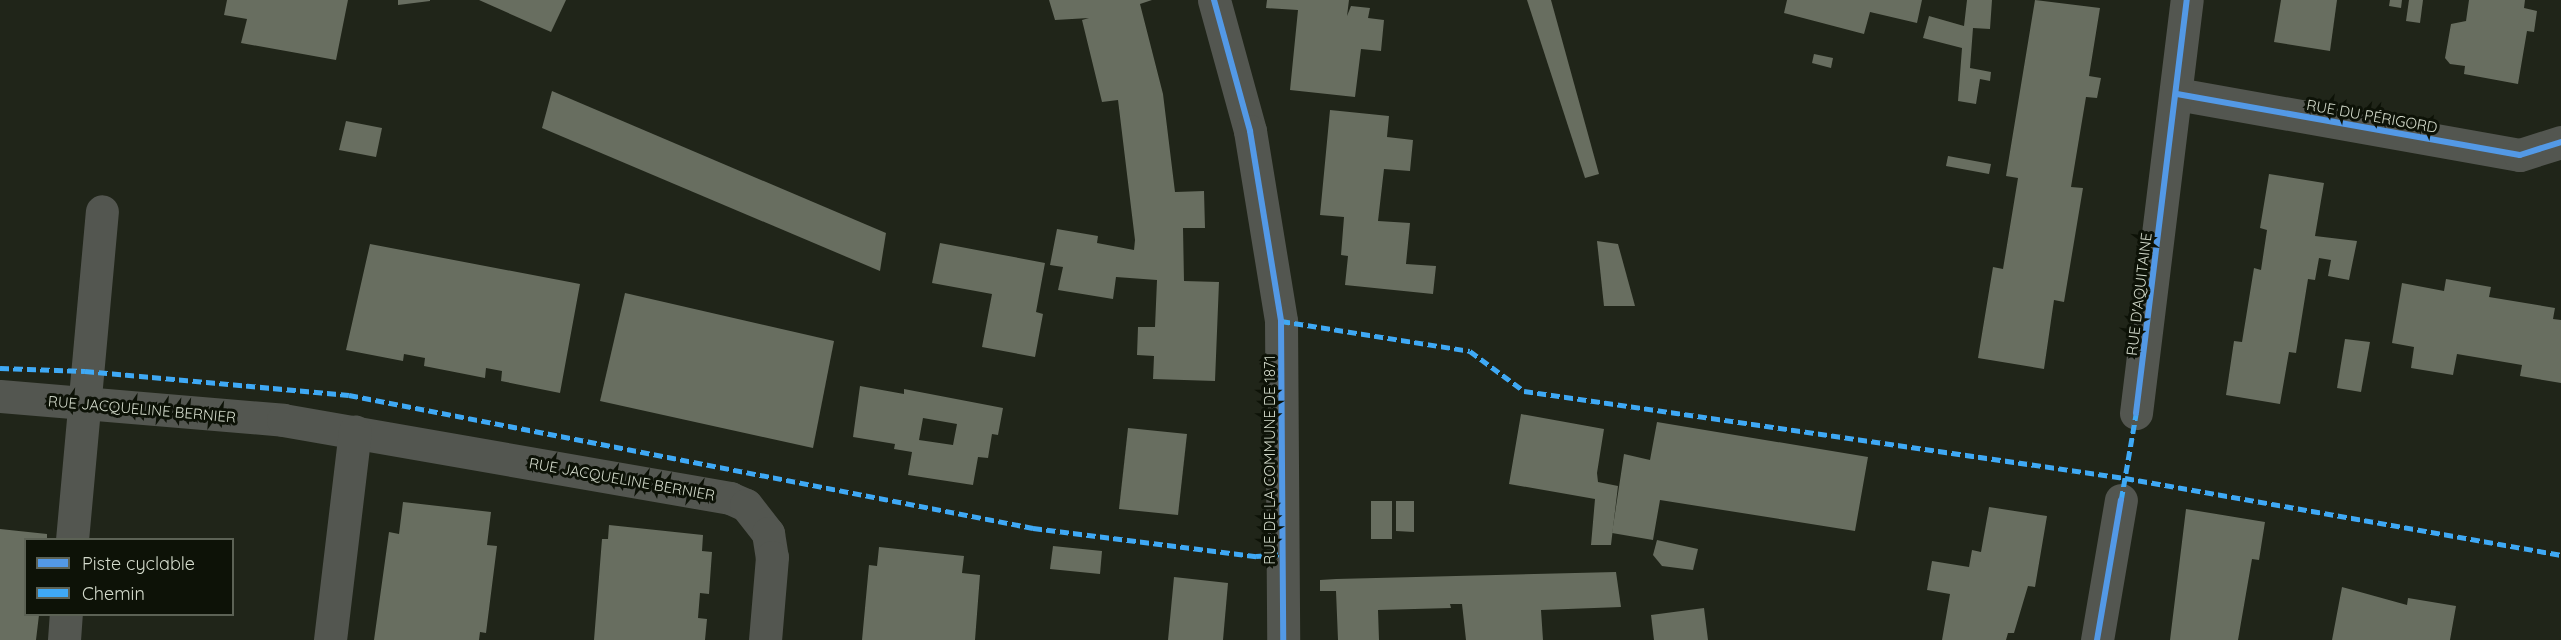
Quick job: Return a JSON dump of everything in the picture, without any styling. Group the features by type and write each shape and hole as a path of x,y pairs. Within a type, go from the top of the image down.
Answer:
{"street":[{"name":"RUE DE LA COMMUNE DE 1871","path":"1214,0 1250,131 1281,321 1283,640"},
{"name":"RUE D'AQUITAINE","path":"2136,413 2187,0"},
{"name":"RUE DU PÉRIGORD","path":"2177,94 2520,155 2561,142"},
{"path":"72,538 81,404 102,210"},
{"name":"RUE JACQUELINE BERNIER","path":"0,396 283,420 730,498 746,505 768,533 772,557 765,640"},
{"path":"330,640 355,431"},
{"path":"2097,640 2121,500"},
{"path":"64,640 66,616"}],"building":[{"path":"227,0 348,0 336,60 241,43 247,19 224,15"},
{"path":"398,0 430,0 430,1 398,5"},
{"path":"479,0 566,0 551,32"},
{"path":"1049,0 1152,0 1140,4 1163,94 1175,192 1204,191 1205,228 1183,228 1184,281 1219,282 1215,381 1153,379 1154,356 1137,355 1138,327 1155,327 1157,280 1116,277 1113,299 1058,290 1063,267 1050,265 1057,229 1098,236 1097,243 1134,250 1135,240 1118,100 1102,102 1082,20 1089,18 1055,20"},
{"path":"1267,0 1349,0 1347,16 1351,6 1370,8 1368,18 1384,20 1381,51 1361,49 1355,97 1290,90 1298,10 1266,8"},
{"path":"1527,0 1551,0 1599,174 1585,178"},
{"path":"1787,0 1922,0 1917,23 1870,12 1864,34 1784,13"},
{"path":"1967,0 1992,0 1990,29 1973,28 1970,68 1991,72 1990,81 1980,79 1976,104 1958,101 1962,48 1923,38 1929,16 1964,26"},
{"path":"2035,0 2100,8 2089,76 2101,78 2097,98 2086,97 2071,187 2083,188 2064,302 2054,300 2044,369 1978,358 1993,267 2003,269 2018,178 2006,176"},
{"path":"2281,0 2337,0 2330,51 2274,42"},
{"path":"2390,0 2402,0 2401,8 2389,6"},
{"path":"2409,0 2423,0 2420,23 2406,21"},
{"path":"2469,0 2525,0 2524,8 2537,11 2534,32 2527,31 2518,84 2464,74 2465,66 2450,64 2445,58 2451,24 2466,21"},
{"path":"1814,54 1833,58 1831,68 1812,63"},
{"path":"552,91 886,233 880,271 542,128"},
{"path":"1330,110 1389,116 1387,137 1413,140 1410,171 1384,169 1378,221 1410,223 1406,264 1436,266 1433,294 1345,285 1348,256 1341,255 1344,217 1320,215"},
{"path":"346,121 382,128 376,157 339,150"},
{"path":"1948,156 1991,164 1989,174 1946,166"},
{"path":"2269,174 2324,183 2315,236 2357,241 2349,280 2328,276 2331,260 2319,258 2315,280 2308,279 2296,353 2289,352 2280,404 2226,395 2234,341 2242,342 2254,268 2261,270 2267,230 2260,228"},
{"path":"1597,241 1618,244 1635,306 1604,306"},
{"path":"940,243 1045,263 1036,312 1043,314 1035,357 982,347 992,294 932,283"},
{"path":"370,244 580,284 560,393 501,381 502,371 486,368 485,378 424,366 425,358 404,354 403,361 346,350"},
{"path":"2446,279 2491,287 2489,297 2555,308 2553,319 2561,320 2561,383 2520,376 2522,365 2457,354 2453,375 2411,368 2414,347 2392,343 2402,283 2444,291"},
{"path":"625,293 834,341 813,448 600,401"},
{"path":"2345,339 2370,342 2361,392 2337,388"},
{"path":"860,386 904,394 904,389 1003,408 998,435 992,434 988,458 978,457 973,485 908,475 912,452 894,449 895,444 853,437","holes":["923,418 957,424 953,445 919,440"]},
{"path":"1521,414 1604,429 1597,473 1598,482 1618,486 1611,545 1591,545 1595,499 1509,484"},
{"path":"1657,422 1868,457 1855,531 1660,500 1653,540 1612,533 1624,454 1650,460"},
{"path":"1128,428 1187,434 1178,515 1119,509"},
{"path":"1371,501 1392,501 1392,539 1371,539"},
{"path":"1396,501 1414,501 1414,532 1396,531"},
{"path":"403,502 491,512 487,545 497,546 486,633 480,632 479,640 374,640 389,532 399,534"},
{"path":"1989,507 2047,516 2035,587 2028,586 2014,633 2008,633 2006,640 1942,640 1950,594 1927,590 1932,561 1969,567 1972,550 1981,552"},
{"path":"2186,509 2265,522 2259,560 2252,559 2238,640 2170,640"},
{"path":"609,525 703,535 702,551 712,552 709,594 700,593 698,618 707,619 705,640 594,640 602,539 608,539"},
{"path":"0,529 47,534 47,538 24,538 24,616 39,616 36,640 0,640"},
{"path":"1657,540 1698,549 1693,570 1662,566 1653,555"},
{"path":"1053,546 1102,551 1100,574 1050,569"},
{"path":"879,547 964,556 962,573 980,575 975,640 862,640 869,565 877,566"},
{"path":"1616,572 1621,607 1541,610 1543,640 1466,640 1462,604 1450,604 1451,608 1378,610 1379,640 1338,640 1336,591 1320,591 1320,580"},
{"path":"1174,577 1228,583 1223,640 1168,640"},
{"path":"2342,587 2407,605 2408,598 2456,606 2450,640 2332,640"},
{"path":"1704,608 1708,640 1654,640 1651,615"}],"marked path":[{"path":"1281,321 1470,351 1524,391 2125,478 2561,555"},
{"path":"0,368 85,371 349,395 1033,528 1256,556 1284,554"},
{"path":"2121,500 2136,413"}],"cycle path":[{"path":"1214,0 1250,131 1281,321 1283,640"},
{"path":"2136,413 2187,0"},
{"path":"2177,94 2520,155 2561,142"},
{"path":"2097,640 2121,500"}]}
